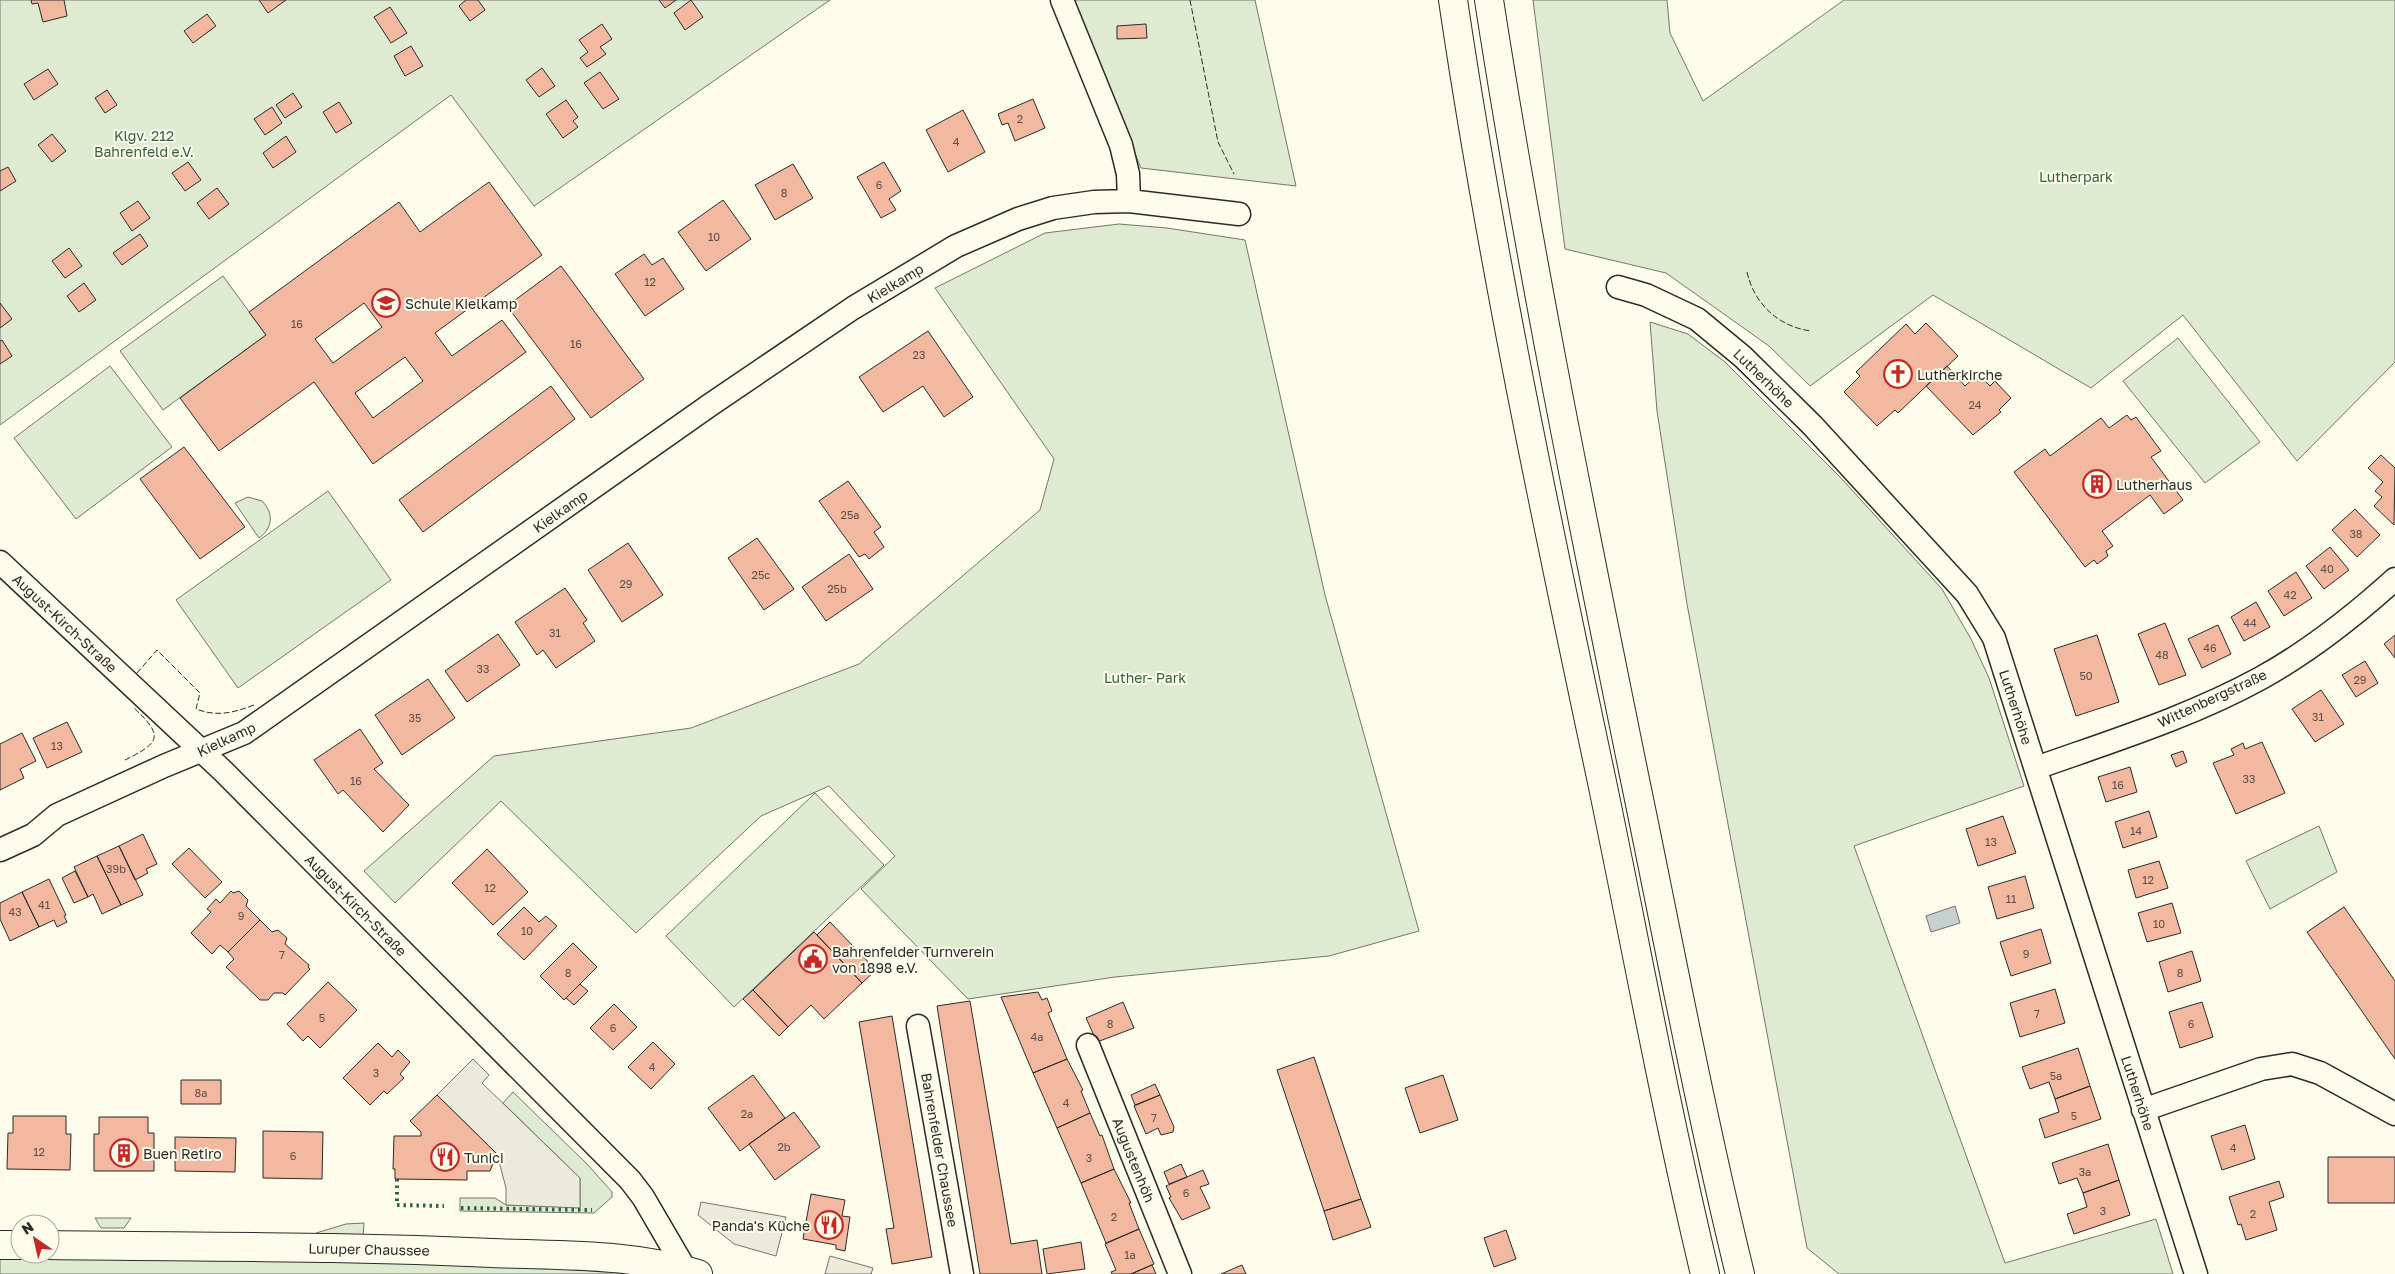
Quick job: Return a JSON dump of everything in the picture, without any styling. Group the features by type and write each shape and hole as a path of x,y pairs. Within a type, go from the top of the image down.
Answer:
{"main road":[{"path":"1454,0 1467,96 1555,561 1651,1018 1680,1169 1705,1274"},
{"path":"1489,0 1515,168 1562,420 1660,902 1740,1274"},
{"name":"Luruper Chaussee","path":"60,1245 429,1250 614,1259 645,1262 691,1273"}],"street":[{"path":"1062,0 1121,145 1128,174 1129,200"},
{"name":"Kielkamp","path":"0,850 33,834 57,816 202,750 244,733 853,308 956,246 1018,219 1053,208 1094,202 1129,200 1239,214"},
{"name":"Lutherhöhe","path":"1618,287 1646,295 1675,307 1697,318 1717,334 1812,425 1967,594 1994,638 2196,1274"},
{"name":"August-Kirch-Straße","path":"0,562 202,750 630,1180 643,1197 691,1273"},
{"name":"Wittenbergstraße","path":"2036,768 2182,716 2262,678 2348,621 2395,579"},
{"name":"Bahrenfelder Chaussee","path":"918,1026 962,1274"},
{"name":"Augustenhöh","path":"1088,1045 1180,1274"},
{"path":"2143,1110 2261,1069 2292,1064 2320,1073 2395,1114"}],"green space":[{"name":"Klgv. 212 Bahrenfeld e.V.","path":"0,0 830,0 534,206 451,95 0,425"},
{"path":"1070,0 1255,0 1296,186 1141,168"},
{"name":"Lutherpark","path":"1533,0 1667,0 1670,33 1703,101 1844,0 2395,0 2395,362 2297,461 2183,315 2091,388 1933,295 1810,386 1769,346 1666,273 1565,249"},
{"name":"Luther- Park","path":"1119,224 1167,228 1245,240 1325,595 1419,931 1329,956 1115,977 968,999 861,889 895,856 829,786 761,816 636,933 501,801 395,903 364,871 494,756 691,728 859,664 1040,510 1054,459 935,288 1045,233"},
{"path":"223,276 266,335 163,410 120,351"},
{"path":"1650,322 1688,334 1725,362 1841,478 1942,589 1971,639 1989,678 2024,786 1854,846 2005,1263 2156,1219 2173,1274 1839,1274 1807,1248 1687,604 1657,411"},
{"path":"2178,338 2260,442 2205,483 2123,381"},
{"path":"110,366 172,447 76,519 14,438"},
{"path":"328,491 391,580 238,688 176,600"},
{"path":"248,497 262,501 269,510 269,525 264,534 259,538 235,503"},
{"path":"815,793 884,865 734,1007 666,936"},
{"path":"2319,826 2337,872 2270,909 2246,861"},
{"path":"513,1092 587,1164 612,1192 612,1197 594,1213 460,1211 460,1198 495,1198 506,1205 580,1207 580,1178 503,1103"},
{"path":"95,1218 131,1218 124,1228 101,1228"},
{"path":"364,1223 363,1237 316,1236 316,1233 346,1224"},
{"path":"0,1257 10,1257 10,1264 60,1264 60,1257 278,1259 580,1269 630,1274 0,1274"}],"shaded area":[{"path":"1955,906 1960,923 1931,932 1926,916"},
{"path":"473,1059 489,1075 482,1083 580,1178 580,1208 506,1205 506,1188 497,1154 437,1095"},
{"path":"701,1202 786,1217 776,1256 734,1244 698,1215"},
{"path":"830,1256 873,1268 871,1274 825,1274"}],"building":[{"path":"31,0 64,0 67,16 43,22 38,3 32,4"},
{"path":"259,0 286,0 268,13"},
{"path":"466,0 478,0 485,10 470,21 459,6"},
{"path":"659,0 676,0 665,8"},
{"path":"691,0 703,17 685,30 674,13"},
{"path":"390,7 407,33 391,43 374,17"},
{"path":"207,14 216,26 193,43 184,31"},
{"path":"602,24 612,39 600,47 606,54 587,67 580,58 588,52 579,40"},
{"path":"1146,24 1147,38 1117,39 1117,26"},
{"path":"411,46 423,66 405,76 394,56"},
{"path":"542,68 555,86 539,97 526,80"},
{"path":"48,69 58,84 34,100 24,84"},
{"path":"600,72 619,99 603,109 584,83"},
{"path":"107,90 117,105 105,113 95,98"},
{"path":"293,93 302,107 285,118 276,105"},
{"path":"1033,99 1045,128 1015,141 1008,123 1002,125 998,114"},
{"path":"566,100 578,117 573,121 578,127 563,138 546,114"},
{"path":"339,102 352,123 336,133 323,112"},
{"path":"272,107 282,123 265,135 254,119"},
{"path":"963,110 985,152 948,172 926,130"},
{"path":"52,134 66,151 52,162 38,145"},
{"path":"286,136 296,152 273,168 263,153"},
{"path":"188,162 201,180 185,191 172,173"},
{"path":"884,162 901,191 889,199 896,210 881,218 857,177"},
{"path":"793,164 813,198 775,220 755,185"},
{"path":"8,167 16,181 0,191 0,171"},
{"path":"489,182 542,255 435,333 452,356 502,320 526,352 373,464 314,382 219,451 180,398 266,335 249,312 399,202 420,232","holes":["364,303 382,327 333,363 315,339","405,357 423,381 373,418 355,393"]},
{"path":"217,188 229,204 209,219 197,203"},
{"path":"723,200 751,239 706,271 678,232"},
{"path":"138,201 150,218 132,231 120,213"},
{"path":"140,234 148,246 122,265 113,253"},
{"path":"69,248 82,266 65,278 52,261"},
{"path":"644,254 652,265 663,258 684,289 645,316 615,274"},
{"path":"561,266 644,379 591,418 507,306"},
{"path":"84,283 96,300 79,312 67,296"},
{"path":"0,303 12,319 0,328"},
{"name":"Lutherkirche","path":"1926,323 1958,356 1898,413 1895,410 1877,426 1844,392 1860,376 1856,372 1906,324 1915,334"},
{"path":"928,331 973,397 944,417 923,386 883,412 859,377"},
{"path":"2,340 12,356 0,364 0,341"},
{"path":"1947,366 1965,386 1978,374 1990,386 1995,381 2011,398 1999,410 2001,412 1973,435 1926,386"},
{"path":"551,386 575,419 423,532 399,500"},
{"name":"Lutherhaus","path":"2127,415 2131,420 2136,417 2161,451 2151,457 2183,500 2164,514 2150,495 2102,531 2113,546 2106,551 2108,556 2097,564 2094,560 2085,567 2014,472 2045,449 2050,456 2101,418 2109,428"},
{"path":"184,447 245,527 200,559 140,479"},
{"path":"2381,455 2395,468 2394,525 2374,506 2382,497 2375,491 2383,482 2368,468"},
{"path":"848,481 881,527 874,532 884,547 869,559 865,554 859,557 819,501"},
{"path":"2355,509 2380,535 2357,557 2332,530"},
{"path":"757,538 794,589 764,610 728,558"},
{"path":"628,543 663,595 622,622 588,570"},
{"path":"2330,547 2349,570 2324,589 2306,566"},
{"path":"849,554 873,589 826,621 802,587"},
{"path":"2296,572 2312,598 2284,616 2268,591"},
{"path":"565,588 587,620 583,623 595,641 556,668 543,650 537,655 515,622"},
{"path":"2256,602 2270,627 2244,641 2231,617"},
{"path":"2165,623 2186,675 2159,685 2138,634"},
{"path":"2218,625 2231,654 2202,668 2188,639"},
{"path":"498,634 520,665 467,702 445,671"},
{"path":"2097,635 2119,702 2076,716 2054,649"},
{"path":"2395,635 2395,658 2384,644"},
{"path":"2365,661 2378,683 2356,697 2342,675"},
{"path":"428,679 455,718 402,755 375,715"},
{"path":"2321,690 2344,724 2315,742 2292,709"},
{"path":"67,722 82,752 47,768 33,738"},
{"path":"360,729 383,763 374,769 409,805 383,832 343,790 338,794 314,760"},
{"path":"22,733 36,761 20,769 24,778 0,790 0,744"},
{"path":"2262,742 2285,793 2236,814 2213,763 2234,755 2231,749 2243,743 2245,749"},
{"path":"2183,751 2187,762 2176,767 2171,755"},
{"path":"2130,767 2137,792 2106,802 2098,777"},
{"path":"2149,811 2157,837 2123,848 2115,822"},
{"path":"2003,816 2016,853 1978,866 1966,829"},
{"path":"143,834 157,864 146,869 148,873 135,880 119,846"},
{"path":"119,846 143,895 121,905 97,856"},
{"path":"189,848 222,882 205,898 172,864"},
{"path":"487,849 528,892 493,925 452,883"},
{"path":"97,856 121,905 102,914 93,894 88,897 74,867"},
{"path":"2159,861 2168,888 2136,898 2128,870"},
{"path":"75,871 88,897 74,903 62,878"},
{"path":"2025,876 2034,908 1997,919 1988,887"},
{"path":"49,879 66,915 64,916 67,922 57,927 54,920 39,927 22,892"},
{"path":"231,891 233,893 239,891 248,900 246,906 260,920 228,952 220,945 212,954 191,933 211,912 207,909 216,899 220,903"},
{"path":"22,892 39,927 10,941 0,919 0,903"},
{"path":"2172,903 2181,933 2147,942 2138,913"},
{"path":"524,907 539,922 546,916 557,926 524,960 497,934"},
{"path":"2344,907 2395,981 2395,1059 2307,932"},
{"path":"260,920 272,932 278,930 287,938 285,944 309,965 310,969 285,995 283,993 274,993 268,1000 260,1000 226,967 234,959 228,952"},
{"path":"830,922 876,970 862,983 817,935"},
{"path":"2041,929 2051,963 2011,976 2000,942"},
{"name":"Bahrenfelder Turnverein von 1898 e.V.","path":"814,932 862,983 824,1019 811,1005 788,1027 753,990"},
{"path":"573,943 597,967 564,1000 540,976"},
{"path":"2192,951 2201,981 2168,992 2159,962"},
{"path":"328,982 357,1010 320,1048 308,1036 303,1041 287,1024"},
{"path":"580,984 588,991 574,1005 566,998"},
{"path":"2055,989 2065,1023 2020,1037 2010,1003"},
{"path":"753,990 788,1027 779,1036 743,999"},
{"path":"1038,992 1042,1000 1047,998 1052,1011 1048,1013 1067,1059 1033,1073 1001,997"},
{"path":"970,1001 1011,1244 1037,1240 1042,1274 980,1274 937,1006"},
{"path":"1123,1002 1134,1028 1097,1042 1086,1018"},
{"path":"2202,1002 2213,1037 2180,1048 2169,1012"},
{"path":"614,1004 637,1027 613,1050 590,1028"},
{"path":"892,1016 932,1257 892,1264 886,1229 894,1228 859,1022"},
{"path":"653,1042 675,1064 651,1089 628,1067"},
{"path":"378,1043 392,1057 398,1050 410,1062 400,1074 404,1078 387,1094 384,1091 370,1105 343,1078"},
{"path":"2078,1048 2090,1086 2055,1099 2049,1082 2030,1089 2022,1067"},
{"path":"1314,1057 1361,1199 1324,1211 1277,1070"},
{"path":"1067,1059 1083,1090 1081,1091 1090,1113 1057,1128 1033,1073"},
{"path":"753,1075 785,1118 740,1151 708,1108"},
{"path":"1443,1075 1458,1120 1420,1133 1405,1088"},
{"path":"181,1080 221,1080 221,1104 181,1104"},
{"path":"1155,1084 1160,1095 1135,1105 1131,1095"},
{"path":"2090,1086 2101,1119 2045,1138 2039,1119 2059,1112 2055,1099"},
{"path":"437,1095 497,1154 490,1171 467,1171 467,1180 395,1179 395,1169 393,1169 394,1136 421,1136 421,1132 410,1121"},
{"path":"1160,1095 1174,1127 1173,1132 1161,1135 1158,1128 1146,1134 1134,1106"},
{"path":"794,1112 820,1147 775,1180 749,1144"},
{"path":"1090,1113 1100,1136 1102,1135 1114,1169 1081,1183 1057,1128"},
{"path":"13,1116 66,1116 66,1134 71,1134 70,1170 7,1169 8,1133 13,1133"},
{"name":"Buen Retiro","path":"99,1117 148,1117 148,1133 154,1133 154,1171 94,1171 94,1134 99,1134"},
{"path":"2245,1125 2255,1159 2222,1170 2211,1136"},
{"path":"263,1131 323,1132 322,1179 263,1178"},
{"path":"175,1137 236,1138 235,1172 175,1171"},
{"path":"2108,1144 2119,1180 2083,1193 2077,1178 2059,1184 2052,1163"},
{"path":"2328,1157 2395,1157 2395,1203 2328,1203"},
{"path":"1181,1164 1187,1177 1169,1184 1164,1172"},
{"path":"1114,1169 1131,1203 1129,1203 1139,1229 1106,1243 1081,1183"},
{"path":"1203,1170 1209,1184 1200,1187 1210,1208 1182,1220 1169,1198 1171,1197 1166,1186"},
{"path":"2119,1180 2130,1215 2074,1234 2067,1214 2087,1207 2083,1193"},
{"path":"2279,1181 2284,1197 2269,1202 2277,1230 2246,1240 2241,1224 2238,1225 2229,1197"},
{"path":"811,1194 845,1200 842,1216 850,1217 845,1251 836,1249 836,1245 803,1239"},
{"path":"1361,1199 1371,1227 1333,1240 1324,1211"},
{"path":"1139,1229 1154,1264 1131,1274 1112,1274 1111,1272 1116,1270 1105,1244"},
{"path":"1506,1230 1516,1259 1494,1267 1484,1238"},
{"path":"1081,1242 1085,1269 1047,1274 1043,1249"},
{"path":"1152,1265 1156,1274 1131,1274"},
{"path":"1242,1265 1246,1274 1221,1274"}],"hedge":[{"path":"397,1179 397,1205 444,1206"},
{"path":"461,1208 592,1210"}],"fence":[{"path":"1190,0 1218,142 1234,174"},
{"path":"1747,272 1755,294 1770,312 1788,325 1811,331"},
{"path":"137,673 157,650 200,693 196,709 211,713 225,713 254,705"},
{"path":"125,760 146,748 152,743 154,737 150,725 133,707"}],"place":[{"name":"Schule Kielkamp","path":"386,303"},
{"name":"Lutherkirche","path":"1898,374"},
{"name":"Lutherhaus","path":"2097,484"},
{"name":"Bahrenfelder Turnverein von 1898 e.V.","path":"813,959"},
{"name":"Buen Retiro","path":"124,1153"},
{"name":"Tunici","path":"445,1157"},
{"name":"Panda's Küche","path":"829,1225"}]}
